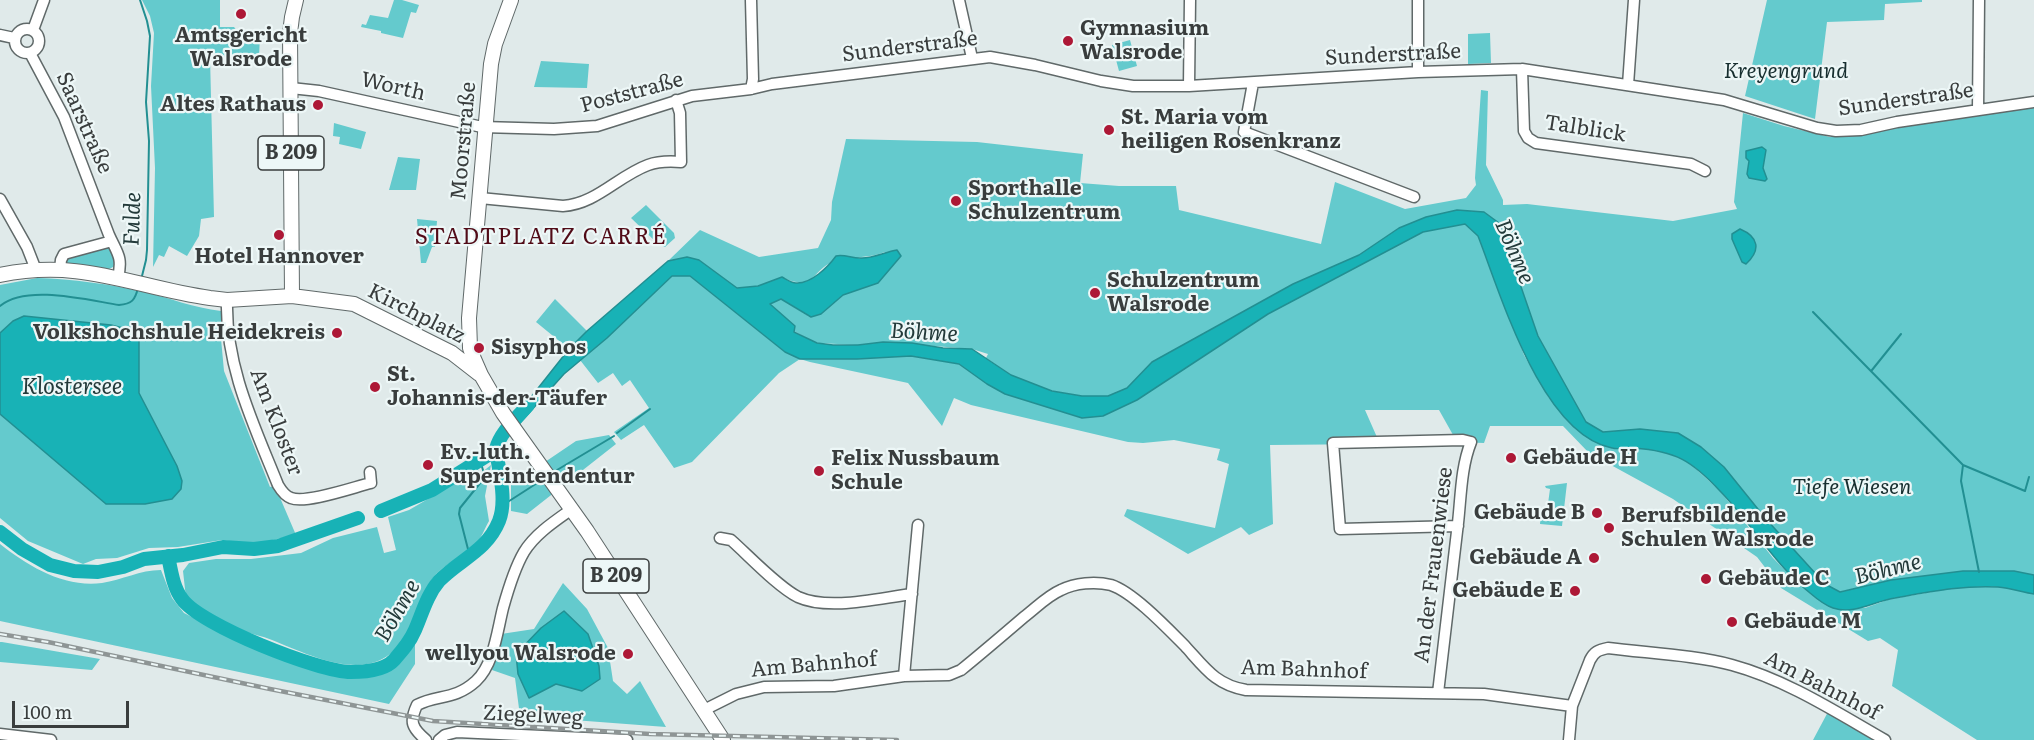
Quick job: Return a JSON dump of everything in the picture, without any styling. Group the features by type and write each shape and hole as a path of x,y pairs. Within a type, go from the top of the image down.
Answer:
{"main road":[{"name":"B 209","path":"292,296 290,33 291,17 296,0"},
{"name":"Moorstraße","path":"472,353 469,318 494,52 511,0"},
{"name":"Kirchplatz","path":"0,275 60,269 118,277 194,296 227,300 292,296 361,307 456,356 481,375"},
{"name":"B 209","path":"472,353 481,375 508,420 572,509 723,740"},
{"path":"456,356 472,353"}],"street":[{"path":"33,30 45,0"},
{"path":"751,0 753,79 751,89"},
{"path":"959,0 972,58"},
{"path":"1190,0 1190,86"},
{"path":"1418,0 1418,72"},
{"path":"1628,85 1634,0"},
{"path":"1978,110 1979,0"},
{"path":"33,30 38,36 39,43 35,50 30,53 19,51 14,38 18,32 33,30"},
{"path":"0,35 14,38"},
{"name":"Saarstraße","path":"30,53 63,117 120,258 118,277"},
{"name":"Sunderstraße","path":"751,89 772,84 972,58 996,57 1133,86 1190,86 1418,72 1522,69 1724,100 1817,128 1836,131 1861,130 1897,122 2034,102"},
{"name":"Talblick","path":"1522,69 1524,131 1528,138 1536,142 1691,164 1705,171"},
{"path":"1253,83 1244,132 1414,197"},
{"name":"Worth","path":"291,88 319,91 487,127"},
{"name":"Poststraße","path":"487,127 554,129 589,127 692,96 751,89"},
{"path":"480,198 573,206 594,197 646,165 663,161 681,162 680,113 676,100"},
{"path":"0,199 27,248 36,270"},
{"path":"60,269 64,254 112,241"},
{"name":"Am Kloster","path":"227,300 237,380 283,493 291,498 320,496 370,483 370,472"},
{"name":"An der Frauenwiese","path":"1438,693 1458,526 1465,464 1471,442 1463,440 1333,443 1340,529 1458,526"},
{"path":"426,740 414,728 413,718 416,707 422,702 456,694 468,688 480,677 488,663 511,584 523,554 537,537 572,509"},
{"path":"904,676 918,525"},
{"path":"720,538 731,540 786,589 811,602 842,603 912,594"},
{"name":"Am Bahnhof","path":"704,710 736,694 764,687 834,686 904,676 942,675 957,672 1050,596 1072,585 1102,584 1120,590 1134,599 1181,642 1213,676 1228,686 1246,690 1485,694 1572,706 1593,654 1608,648 1725,663 1744,669 1783,683 1885,740"},
{"path":"1569,740 1572,706"},
{"name":"Ziegelweg","path":"439,740 445,735 457,732 627,740"},
{"path":"0,734 27,739 51,740"}],"green space":[{"path":"142,0 220,0 220,27 234,27 239,33 245,35 260,35 259,58 210,57 214,217 201,219 199,236 187,256 169,246 164,257 159,255 153,267 155,168 151,86 154,33 150,16"},
{"path":"394,0 419,5 416,13 411,12 403,38 361,27 362,24 366,25 370,15 388,18"},
{"name":"Kreyengrund","path":"1767,0 1922,0 1922,2 1885,4 1884,20 1827,22 1815,119 1745,96"},
{"path":"1490,33 1491,63 1468,64 1468,34"},
{"path":"1130,40 1137,66 1119,71 1112,45"},
{"path":"541,61 589,64 587,88 534,87"},
{"name":"Tiefe Wiesen","path":"1481,90 1488,91 1486,165 1503,200 1503,205 1527,204 1673,221 1737,209 1734,202 1743,113 1830,137 1861,135 2034,107 2034,575 2014,571 1963,571 1891,580 1839,592 1825,584 1766,519 1724,467 1640,429 1603,432 1586,422 1538,336 1499,223 1484,212 1457,210 1426,217 1399,228 1359,255 1293,284 1152,362 1127,388 1108,396 1082,396 1052,391 1011,375 986,358 988,354 972,349 883,342 858,345 817,343 794,331 795,326 770,304 781,299 810,317 821,314 843,295 857,289 885,252 835,261 807,281 793,281 782,277 758,286 737,288 699,260 668,261 700,230 759,257 818,248 831,220 832,202 846,139 977,142 1083,154 1080,183 1176,186 1179,210 1321,244 1335,182 1405,209 1466,198 1476,185"},
{"path":"334,123 366,132 361,149 339,144 340,137 333,136"},
{"path":"398,157 420,159 416,190 389,190"},
{"path":"646,205 674,233 675,238 665,247 657,243 631,218"},
{"path":"417,219 437,221 435,247 432,247 426,263 421,263"},
{"path":"1465,224 1478,236 1524,355 1549,398 1613,449 1631,447 1660,450 1685,459 1720,491 1773,558 1799,584 1823,603 1865,608 1890,599 1961,587 2001,587 2034,594 2034,740 1977,740 1892,686 1898,650 1880,638 1868,641 1781,588 1757,557 1673,499 1589,453 1563,426 1490,426 1484,443 1457,442 1439,410 1365,410 1380,444 1270,445 1273,524 1249,535 1241,527 1188,554 1124,516 1127,509 1215,528 1229,464 1217,460 1220,449 1174,440 1128,442 971,405 954,398 942,426 908,383 800,359 779,373 692,462 674,468 644,425 621,440 614,432 649,408 630,380 622,386 613,373 598,383 580,360 607,338 672,276 690,276 785,352 800,358 857,359 911,356 959,364 1005,394 1082,418 1103,416 1137,400 1268,314 1423,232"},
{"path":"111,245 116,255 115,266 109,269 66,263 67,257"},
{"path":"37,278 118,287 221,311 224,328 220,328 224,371 270,487 275,486 296,535 253,544 222,540 178,547 149,548 117,558 96,559 83,564 28,541 0,518 0,285"},
{"path":"555,299 587,331 569,349 536,322"},
{"path":"609,435 616,444 527,514 511,511 511,485 576,441"},
{"path":"491,465 485,496 489,521 481,537 470,550 442,569 432,579 410,628 399,646 377,661 362,665 331,662 315,657 235,628 186,598 183,571 189,563 301,553 333,538 377,527 384,553 396,550 388,517 409,510 478,470 481,473"},
{"path":"1567,483 1562,526 1540,524 1541,511 1547,511 1550,489 1545,486"},
{"path":"0,544 47,574 74,582 102,583 161,570 172,598 184,613 238,640 306,666 354,678 378,675 399,663 415,639 415,664 389,704 0,621"},
{"path":"563,583 587,609 608,648 613,681 627,694 640,681 666,727 520,716 515,678 492,670 501,634 534,629"},
{"path":"0,642 100,659 92,670 0,662"},
{"path":"1829,710 1880,740 1813,740"}],"water":[{"path":"1762,147 1766,150 1763,168 1767,179 1765,181 1749,178 1747,174 1749,161 1746,158 1746,151"},
{"path":"1457,210 1484,212 1499,223 1538,336 1586,422 1603,432 1640,429 1678,433 1701,447 1724,467 1766,519 1825,584 1840,592 1891,580 1963,571 2014,571 2034,575 2034,594 2007,588 1972,587 1895,598 1849,610 1841,610 1824,604 1797,582 1732,504 1692,465 1672,455 1649,449 1612,448 1587,437 1564,417 1544,390 1527,359 1478,236 1465,224 1423,232 1268,314 1137,400 1103,416 1082,418 1005,394 959,364 911,356 800,359 785,352 690,276 672,276 607,338 564,374 520,423 516,416 569,349 668,261 687,257 699,260 737,288 758,286 782,277 792,282 802,283 819,274 836,256 866,258 897,250 901,256 878,283 843,295 821,314 811,317 781,299 770,304 795,326 794,332 817,343 858,345 883,342 912,343 943,348 972,349 1011,375 1052,391 1082,396 1108,396 1127,388 1152,362 1293,284 1359,255 1399,228 1426,217"},
{"path":"1740,229 1751,236 1756,244 1754,254 1746,264 1742,262 1732,239 1732,234"},
{"name":"Klostersee","path":"24,316 111,325 127,329 132,325 133,331 139,334 139,393 177,466 182,481 181,489 172,499 145,504 106,504 0,414 0,333 13,321"},
{"path":"564,611 588,634 599,666 600,679 582,691 556,684 529,698 518,674 516,654 541,628"}],"waterway":[{"name":"Fulde","path":"140,0 150,36 146,102 149,141 147,250 141,280"},
{"name":"Fulde","path":"0,306 11,299 41,295 74,297 119,305 132,301 138,288"},
{"path":"1813,312 1963,465 2025,491 2029,477"},
{"path":"1872,370 1901,334"},
{"name":"Böhme","path":"168,556 174,584 182,599 193,610 235,634 288,656 335,670 362,672 385,666 394,660 411,638 428,598 439,581 480,548 494,531 501,514 503,499 496,449 505,431 528,405"},
{"path":"617,433 650,409"},
{"path":"552,473 614,436"},
{"path":"381,511 432,490 496,450"},
{"path":"470,557 459,514 460,508 485,477 480,460"},
{"path":"1963,465 1961,481 1979,572"},
{"path":"503,505 545,478"},
{"path":"0,532 22,549 50,565 74,571 98,572 123,567 144,559 183,555 223,547 254,549 278,546 358,518"}],"railway":[{"path":"0,634 433,721 650,734 897,740"}],"place":[{"name":"Amtsgericht Walsrode","path":"241,14"},
{"name":"Gymnasium Walsrode","path":"1068,41"},
{"name":"Altes Rathaus","path":"318,105"},
{"name":"St. Maria vom heiligen Rosenkranz","path":"1109,130"},
{"name":"Sporthalle Schulzentrum","path":"956,201"},
{"name":"Hotel Hannover","path":"279,235"},
{"name":"Schulzentrum Walsrode","path":"1095,293"},
{"name":"Volkshochshule Heidekreis","path":"337,333"},
{"name":"Sisyphos","path":"479,348"},
{"name":"St. Johannis-der-Täufer","path":"375,387"},
{"name":"Gebäude H","path":"1511,458"},
{"name":"Ev.-luth. Superintendentur","path":"428,465"},
{"name":"Felix Nussbaum Schule","path":"819,471"},
{"name":"Gebäude B","path":"1597,513"},
{"name":"Berufsbildende Schulen Walsrode","path":"1609,528"},
{"name":"Gebäude A","path":"1594,558"},
{"name":"Gebäude C","path":"1706,579"},
{"name":"Gebäude E","path":"1575,591"},
{"name":"Gebäude M","path":"1732,622"},
{"name":"wellyou Walsrode","path":"628,654"}],"district":[{"name":"STADTPLATZ CARRÉ","path":"541,238"}]}
